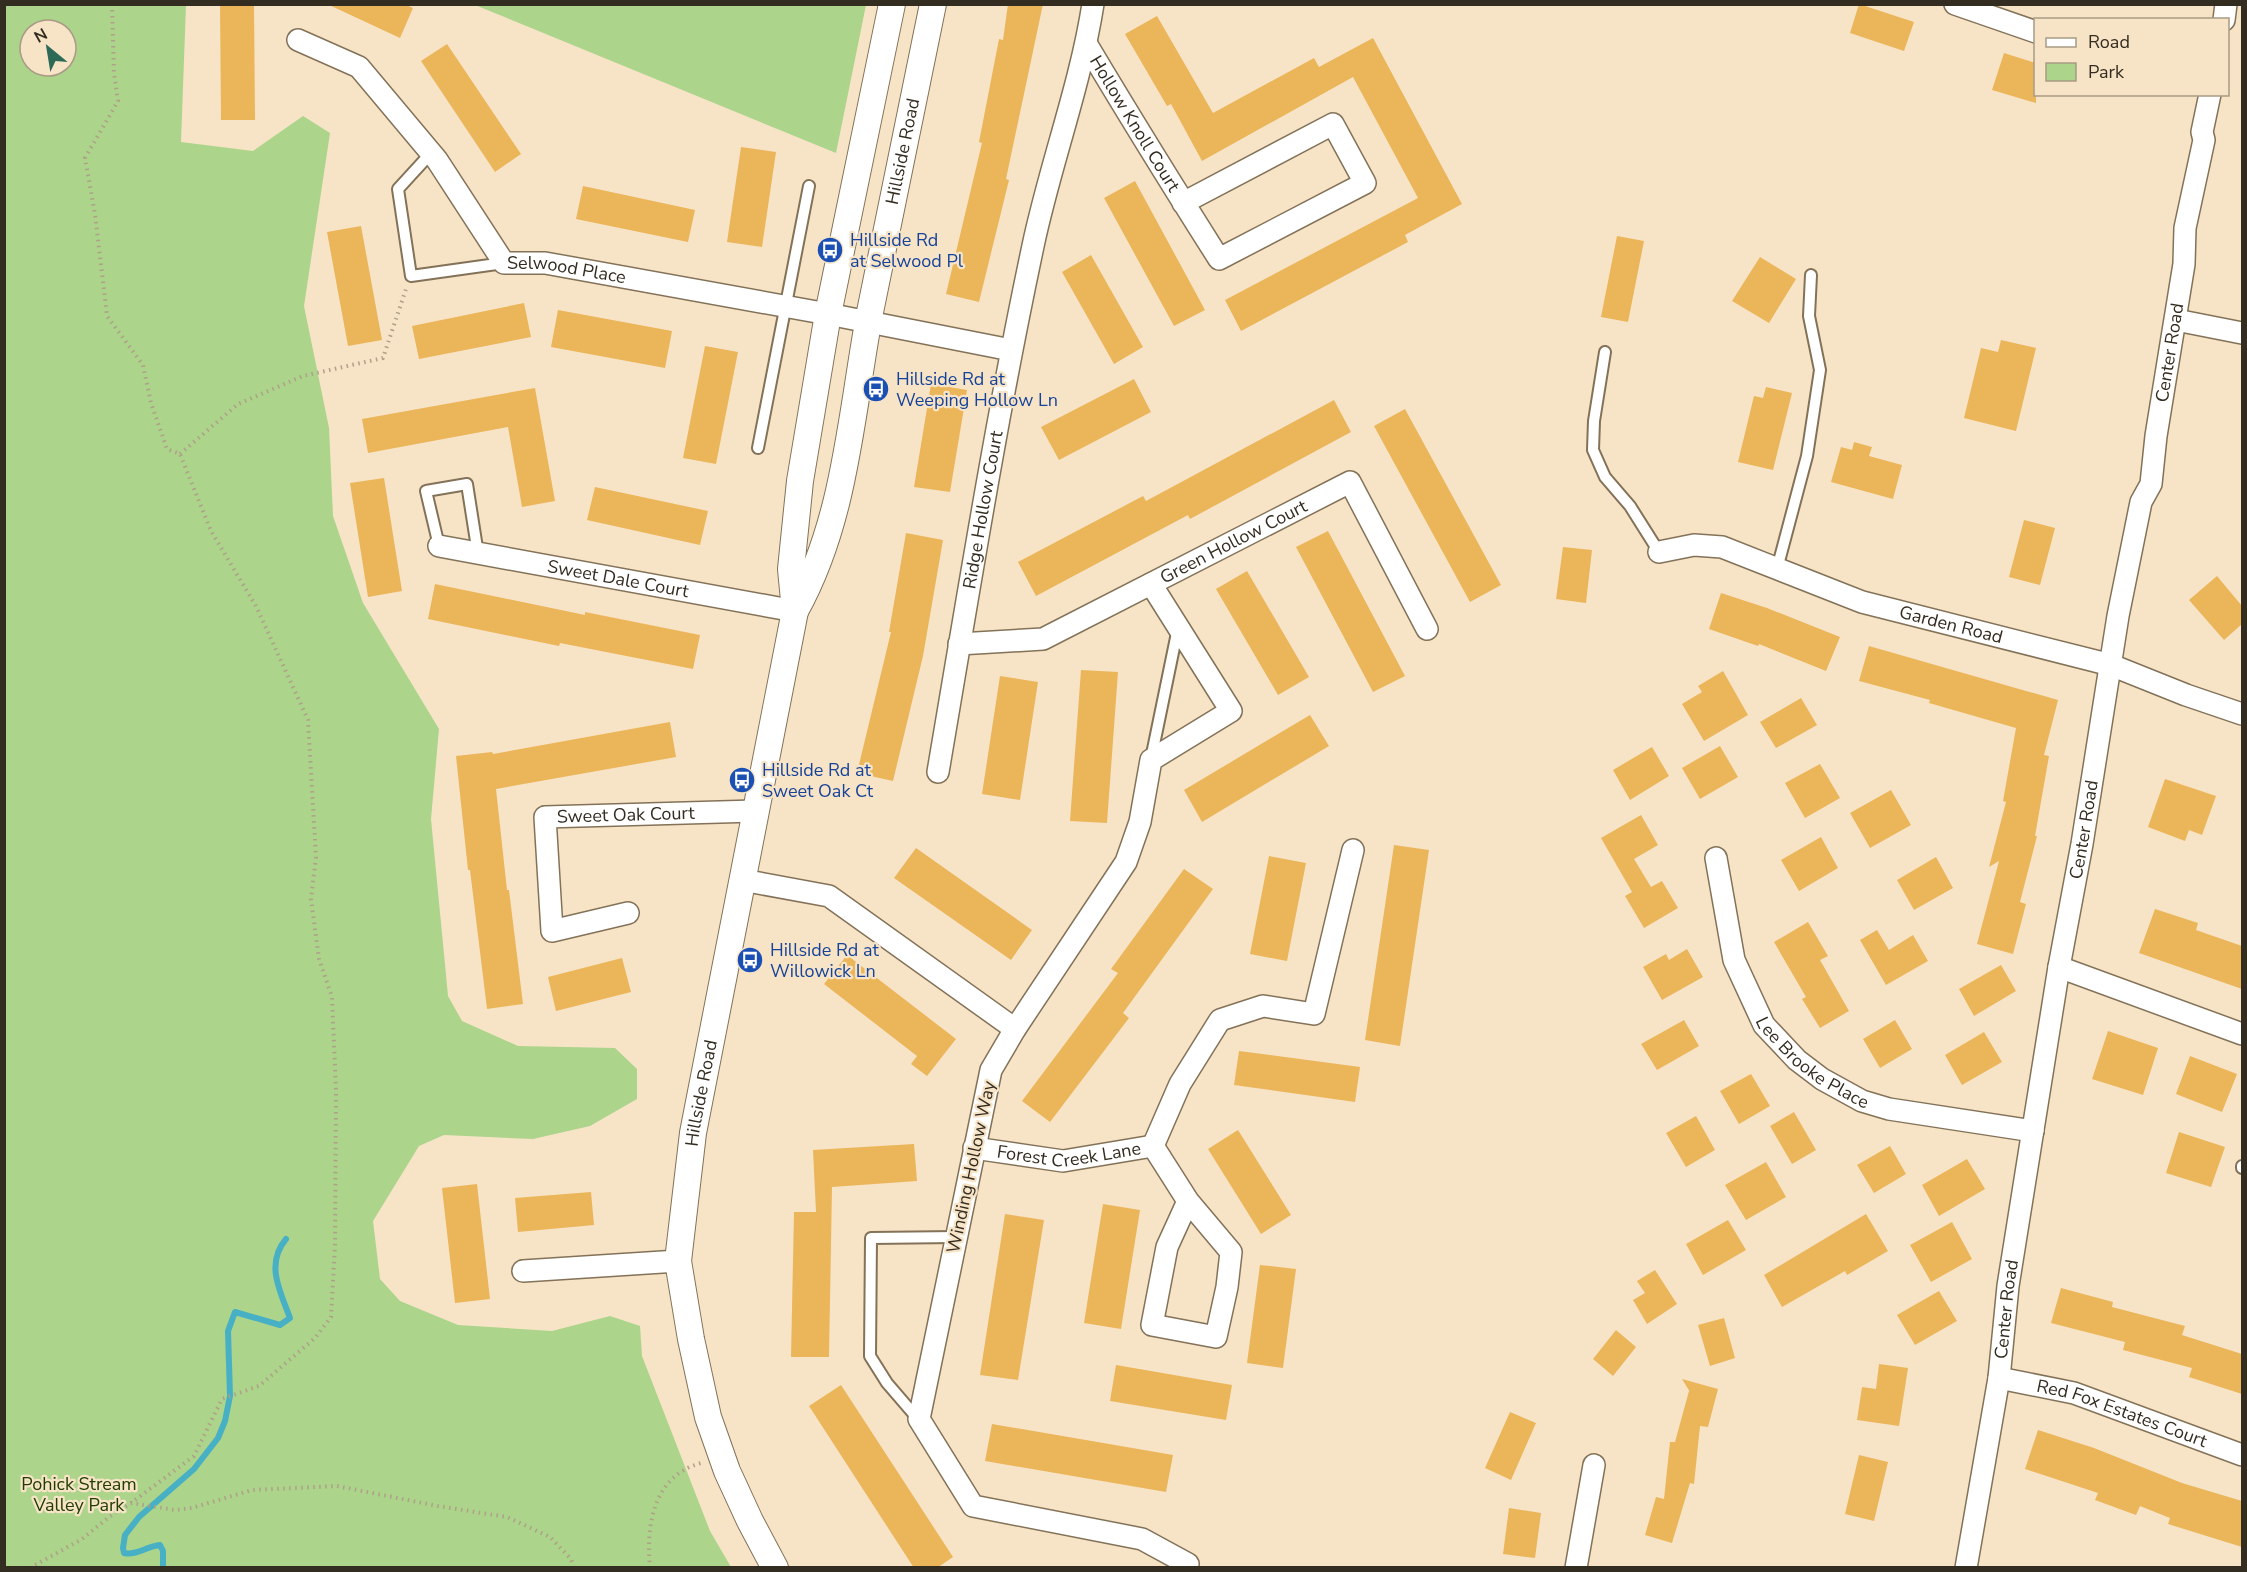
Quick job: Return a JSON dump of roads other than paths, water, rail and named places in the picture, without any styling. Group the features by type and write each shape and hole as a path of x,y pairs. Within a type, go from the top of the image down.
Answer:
{"street":[{"name":"Hillside Road","path":"775,1568 750,1521 722,1458 708,1417 678,1261 693,1133 795,611 791,569 800,481 828,314 892,4"},
{"name":"Hillside Road","path":"795,611 811,582 839,496 868,322 933,4"},
{"name":"Ridge Hollow Court","path":"938,772 1011,350 1035,235 1087,45 1093,4"},
{"path":"1955,4 2034,31"},
{"name":"Selwood Place","path":"298,40 359,67 431,153 504,263 545,263 828,314 1011,350"},
{"name":"Hollow Knoll Court","path":"1087,45 1183,203 1219,259 1365,183 1334,124 1183,203"},
{"name":"Center Road","path":"1966,1568 1999,1378 2008,1286 2118,616 2141,502 2151,484 2156,436 2184,264 2185,228 2204,140 2202,132 2210,96"},
{"path":"2176,320 2242,333"},
{"name":"Green Hollow Court","path":"959,644 1043,639 1350,482 1427,629"},
{"name":"Garden Road","path":"1659,552 1694,545 1722,547 1862,602 2111,665 2186,695 2242,714"},
{"name":"Sweet Dale Court","path":"439,546 795,611"},
{"path":"1150,760 1231,711 1151,584"},
{"name":"Winding Hollow Way","path":"919,1419 991,1070 1015,1029 1126,862 1140,822 1150,760"},
{"name":"Sweet Oak Court","path":"628,913 552,930 545,817 755,811"},
{"name":"Forest Creek Lane","path":"974,1148 1063,1161 1153,1146 1180,1084 1220,1020 1263,1006 1314,1014 1353,850"},
{"name":"Lee Brooke Place","path":"1716,858 1734,960 1764,1025 1797,1060 1822,1079 1862,1101 1889,1109 2033,1131"},
{"path":"742,880 830,896 1015,1029"},
{"path":"2060,967 2242,1034"},
{"path":"1153,1146 1188,1201 1231,1252 1227,1287 1216,1337 1152,1324 1167,1247 1188,1201"},
{"path":"523,1271 678,1261"},
{"name":"Red Fox Estates Court","path":"1999,1378 2074,1393 2242,1455"},
{"path":"919,1419 973,1506 1142,1539 1188,1564 1185,1568"},
{"path":"1576,1568 1594,1465"}],"lane":[{"path":"431,153 398,189 411,276 504,263"},
{"path":"758,448 808,186"},
{"path":"1777,569 1807,456 1820,370 1809,316 1811,275"},
{"path":"1605,352 1594,421 1593,450 1605,477 1630,506 1659,552"},
{"path":"439,546 426,491 467,484 478,554"},
{"path":"1150,760 1178,627"},
{"path":"919,1419 887,1383 870,1356 871,1239 956,1238"}],"waterway":[{"path":"163,1568 163,1551 160,1545 133,1553 124,1553 125,1535 139,1517 194,1469 218,1438 225,1421 230,1396 228,1331 235,1312 280,1325 290,1318 279,1288 275,1268 276,1258 286,1239"}],"place":[{"name":"Hillside Rd at Selwood Pl","path":"830,250"},
{"name":"Hillside Rd at Weeping Hollow Ln","path":"876,389"},
{"name":"Hillside Rd at Sweet Oak Ct","path":"742,780"},
{"name":"Hillside Rd at Willowick Ln","path":"750,960"}],"park label":[{"name":"Pohick Stream Valley Park","path":"79,1494"}]}
